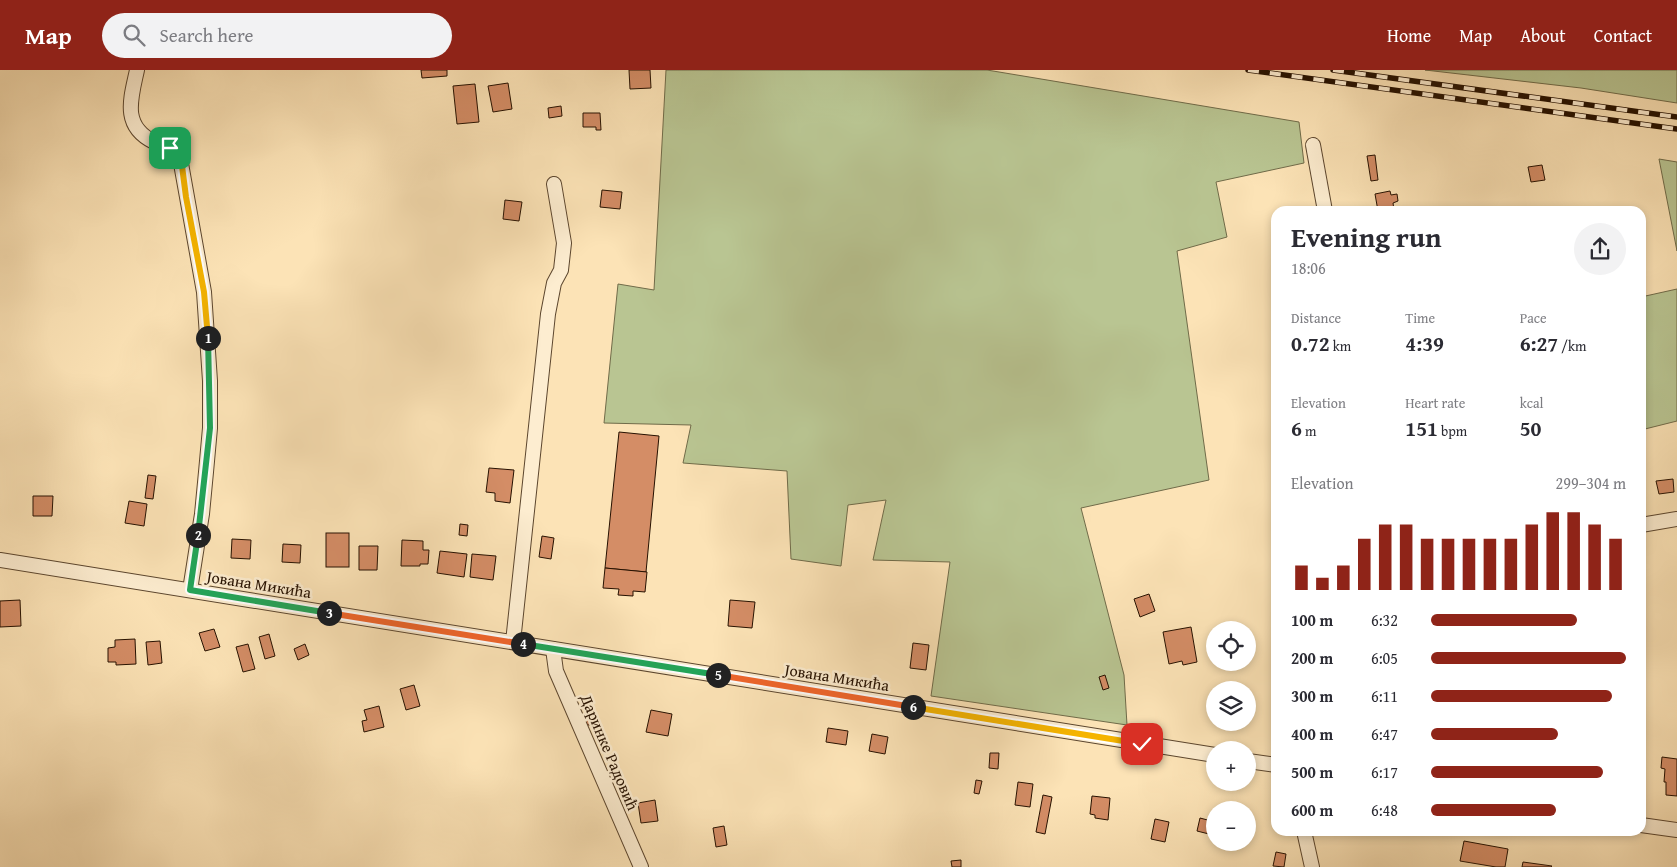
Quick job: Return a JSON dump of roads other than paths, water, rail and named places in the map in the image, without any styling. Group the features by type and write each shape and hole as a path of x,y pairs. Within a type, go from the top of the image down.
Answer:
{"street":[{"path":"137,70 130,108 132,119 136,128 143,135 176,153 182,166 204,292 210,381 210,428 202,514 190,590"},
{"path":"1313,145 1324,206"},
{"path":"513,642 548,314 554,283 561,270 564,243 554,184"},
{"path":"1646,524 1677,519"},
{"name":"Јована Микића","path":"0,560 1206,754"},
{"name":"Даринке Радовић","path":"553,649 556,671 641,867"},
{"path":"1256,762 1271,764"},
{"path":"1646,826 1677,830"},
{"path":"1305,836 1312,867"}],"railway":[{"path":"1248,70 1677,129"},
{"path":"1333,70 1677,117"}]}
